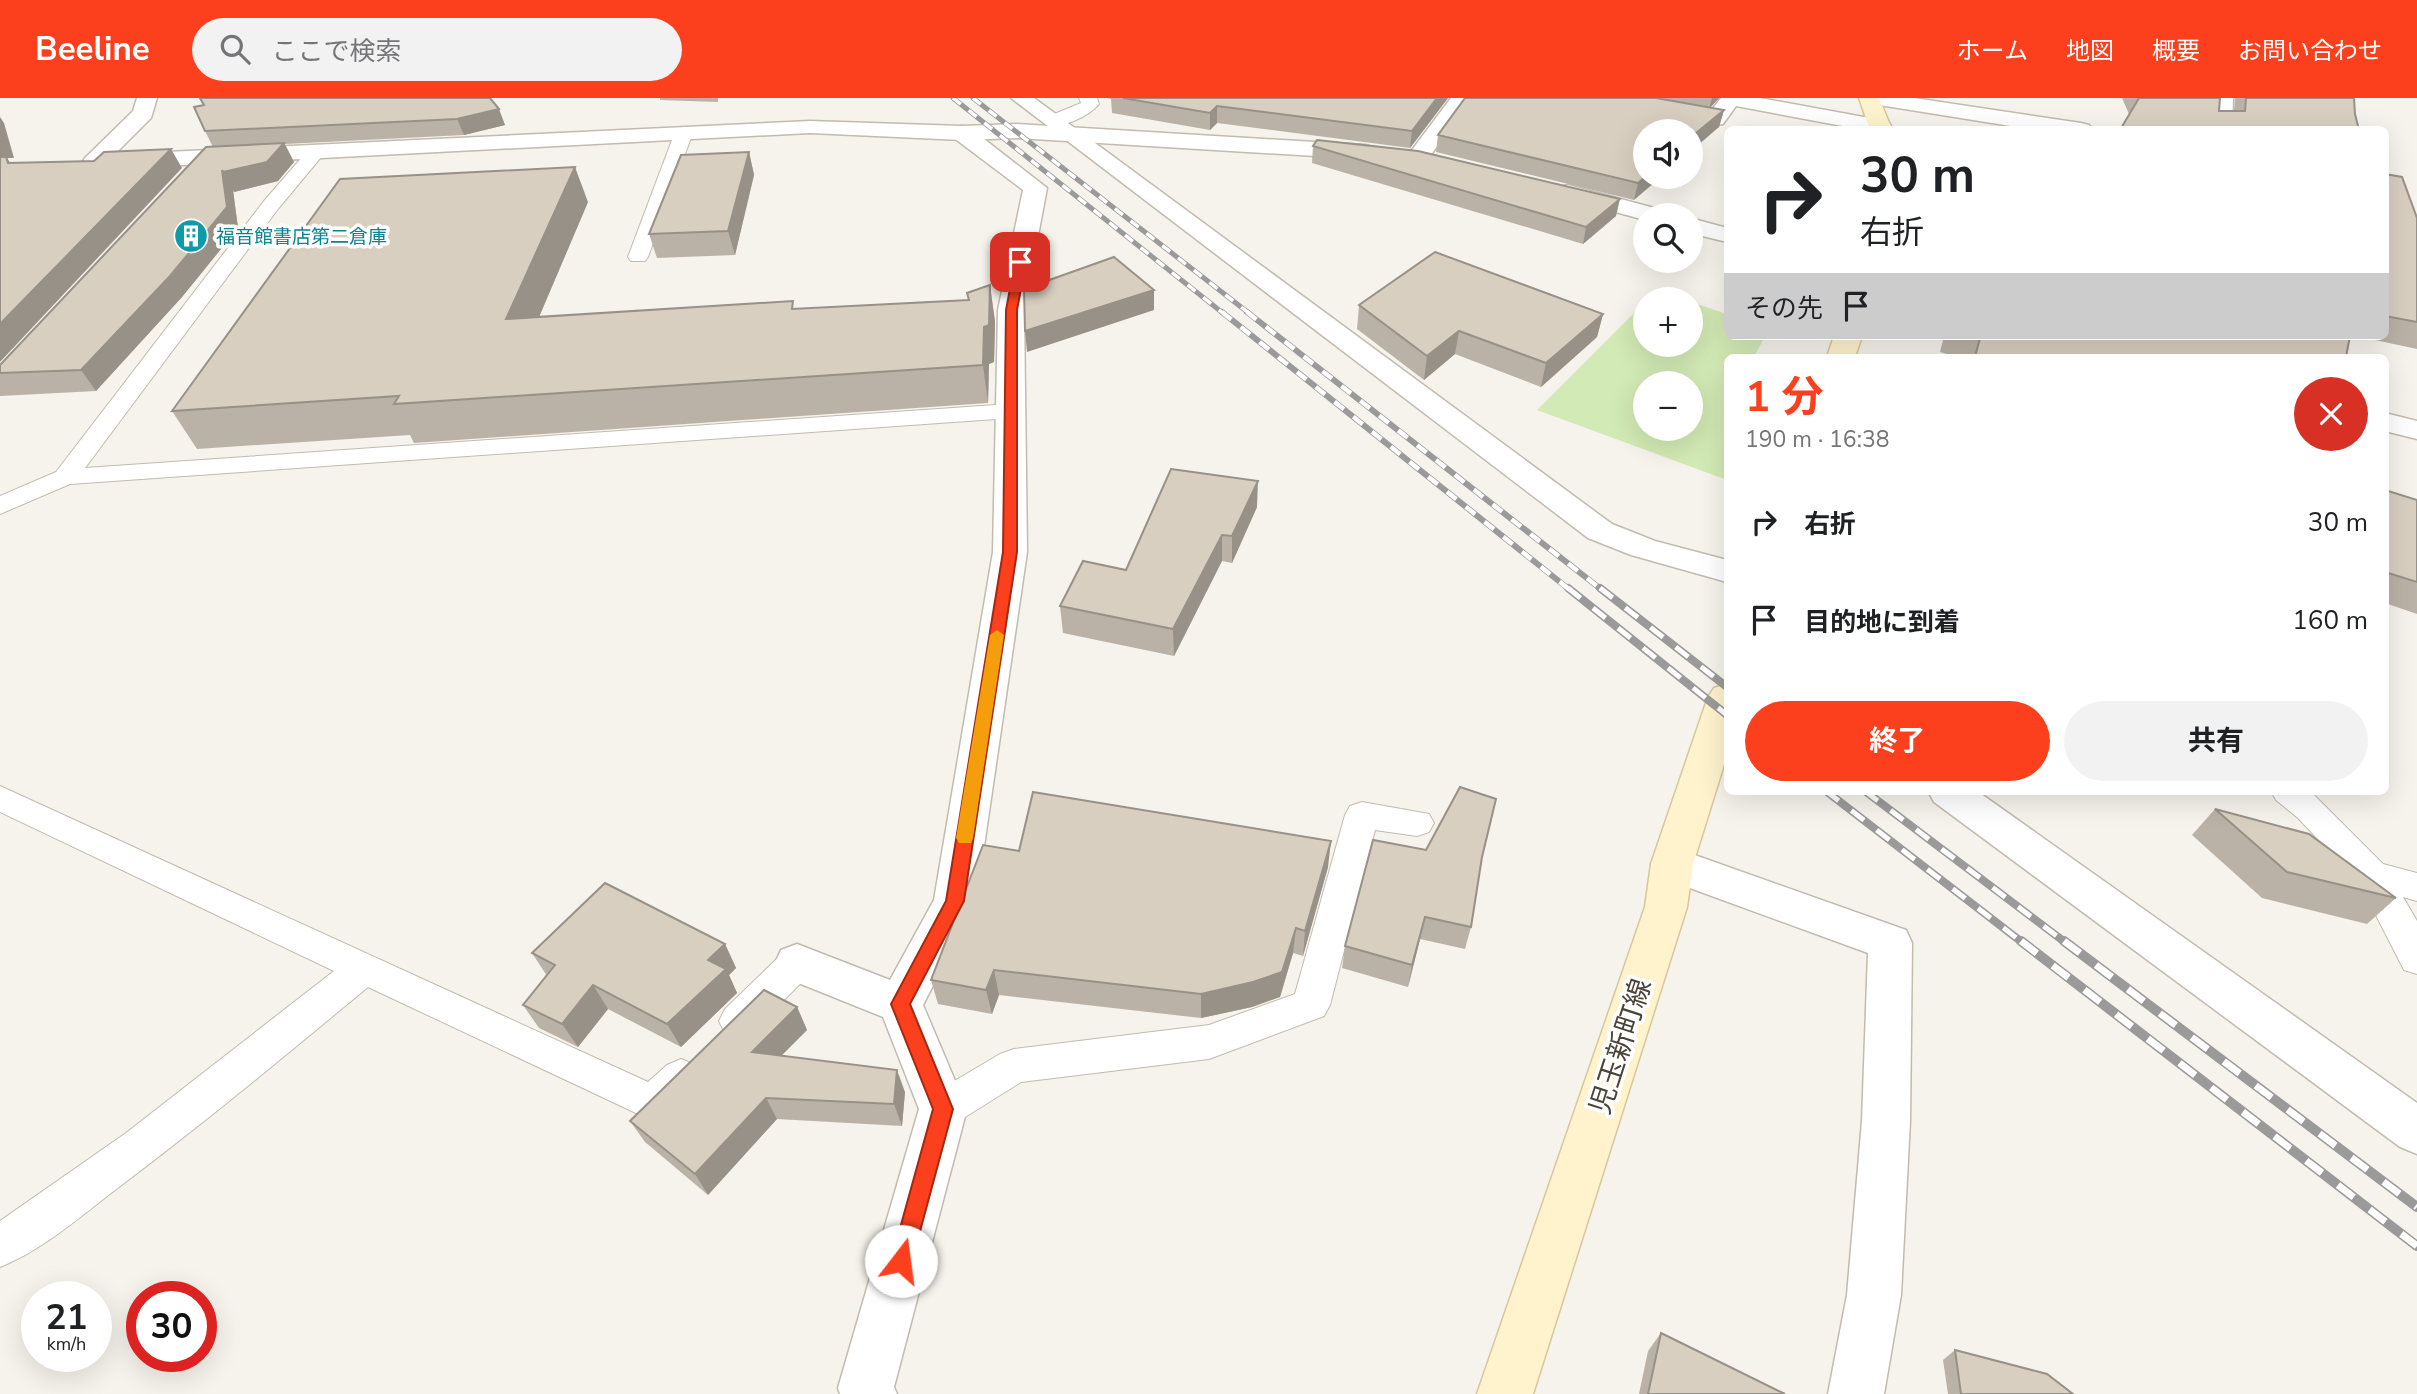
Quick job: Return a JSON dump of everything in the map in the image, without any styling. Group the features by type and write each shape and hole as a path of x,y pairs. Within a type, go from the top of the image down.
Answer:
{"main road":[{"path":"1871,98 1879,126"},
{"name":"児玉新町線","path":"1504,1394 1666,907 1672,864 1724,706"}],"street":[{"path":"93,163 144,113 147,98"},
{"path":"1021,98 1600,531 1643,548 1724,570"},
{"path":"1417,158 1462,98"},
{"path":"1608,98 1715,119 1731,99 1870,126"},
{"path":"1871,98 2055,126"},
{"path":"2221,126 2223,98"},
{"path":"68,164 810,127 962,133 1063,128 1315,147 1441,162"},
{"path":"900,1004 955,901 1010,552 1011,310 1035,188 962,133"},
{"path":"182,186 209,157"},
{"path":"1550,188 1633,210"},
{"path":"1703,229 1724,234"},
{"path":"2389,423 2417,430"},
{"path":"1954,795 2417,1132"},
{"path":"1672,864 1890,943 1886,1121 1874,1295 1856,1394"},
{"path":"797,963 900,1004 943,1109 866,1388 869,1394"}],"lane":[{"path":"1063,128 1090,104 1088,98"},
{"path":"638,257 684,132"},
{"path":"65,477 271,205 316,152"},
{"path":"0,506 65,477 1010,411"},
{"path":"2292,795 2310,809 2372,874 2417,959"},
{"path":"0,798 653,1103 797,963"},
{"path":"943,1109 1014,1066 1209,1042 1311,1005 1362,815 1417,823"},
{"path":"2372,874 2417,887"},
{"path":"0,1246 76,1196 212,1092 365,968"}],"green space":[{"path":"1703,306 1724,313 1724,340 1763,340 1756,354 1724,354 1724,479 1537,410 1633,314 1633,357 1703,357"}],"building":[{"path":"200,98 490,98 499,109 457,119 205,131 194,107 204,105"},
{"path":"1123,98 1437,98 1412,131 1217,106 1210,113"},
{"path":"1465,98 1656,98 1724,110 1703,127 1703,119 1633,119 1633,182 1438,135"},
{"path":"2139,98 2220,98 2219,111 2245,111 2246,98 2354,98 2358,126 2122,126"},
{"path":"1317,140 1418,151 1620,199 1586,227 1313,146"},
{"path":"284,143 267,162 223,172 222,170 227,207 170,276 81,370 0,373 0,365 206,147"},
{"path":"171,149 0,324 0,157 6,157 8,163 94,161 104,152"},
{"path":"749,152 728,231 649,234 681,155"},
{"path":"575,167 506,319 793,301 792,309 969,300 967,293 990,285 989,325 984,327 983,365 394,404 399,396 172,411 340,179"},
{"path":"2389,175 2402,177 2417,218 2417,322 2389,317"},
{"path":"1435,252 1603,314 1546,363 1459,331 1427,356 1359,305"},
{"path":"1114,257 1154,290 1025,331 1024,289"},
{"path":"1979,340 2349,340 2347,354 1976,354"},
{"path":"1171,469 1258,481 1232,536 1222,535 1173,629 1060,606 1083,561 1126,570"},
{"path":"2389,491 2417,500 2417,582 2389,573"},
{"path":"1460,787 1496,799 1482,857 1471,927 1425,917 1412,965 1345,946 1373,840 1426,850"},
{"path":"1033,792 1331,841 1305,931 1296,928 1282,972 1201,994 994,970 986,990 931,980 983,845 1019,851"},
{"path":"2215,809 2309,834 2396,898 2287,872"},
{"path":"605,883 725,944 708,960 726,969 667,1024 593,985 562,1024 523,1005 555,965 532,953"},
{"path":"764,990 797,1007 752,1052 897,1070 894,1104 766,1098 695,1174 630,1121"},
{"path":"1661,1333 1785,1394 1648,1394"},
{"path":"1955,1350 2047,1374 2073,1394 1961,1394"}],"railway":[{"path":"953,98 1224,314"},
{"path":"973,98 1250,314"},
{"path":"1222,312 1570,590"},
{"path":"1247,312 1602,590"},
{"path":"1568,588 1724,713"},
{"path":"1600,588 1724,685"},
{"path":"1831,795 2023,943"},
{"path":"1870,795 2066,943"},
{"path":"2021,941 2417,1246"},
{"path":"2064,941 2417,1207"}],"slow traffic":[{"path":"965,838 997,635"}],"place":[{"name":"福音館書店第二倉庫","path":"191,236"}],"route":[{"path":"901,1261 943,1109 900,1004 955,901 1010,552 1011,310 1020,262"}]}
